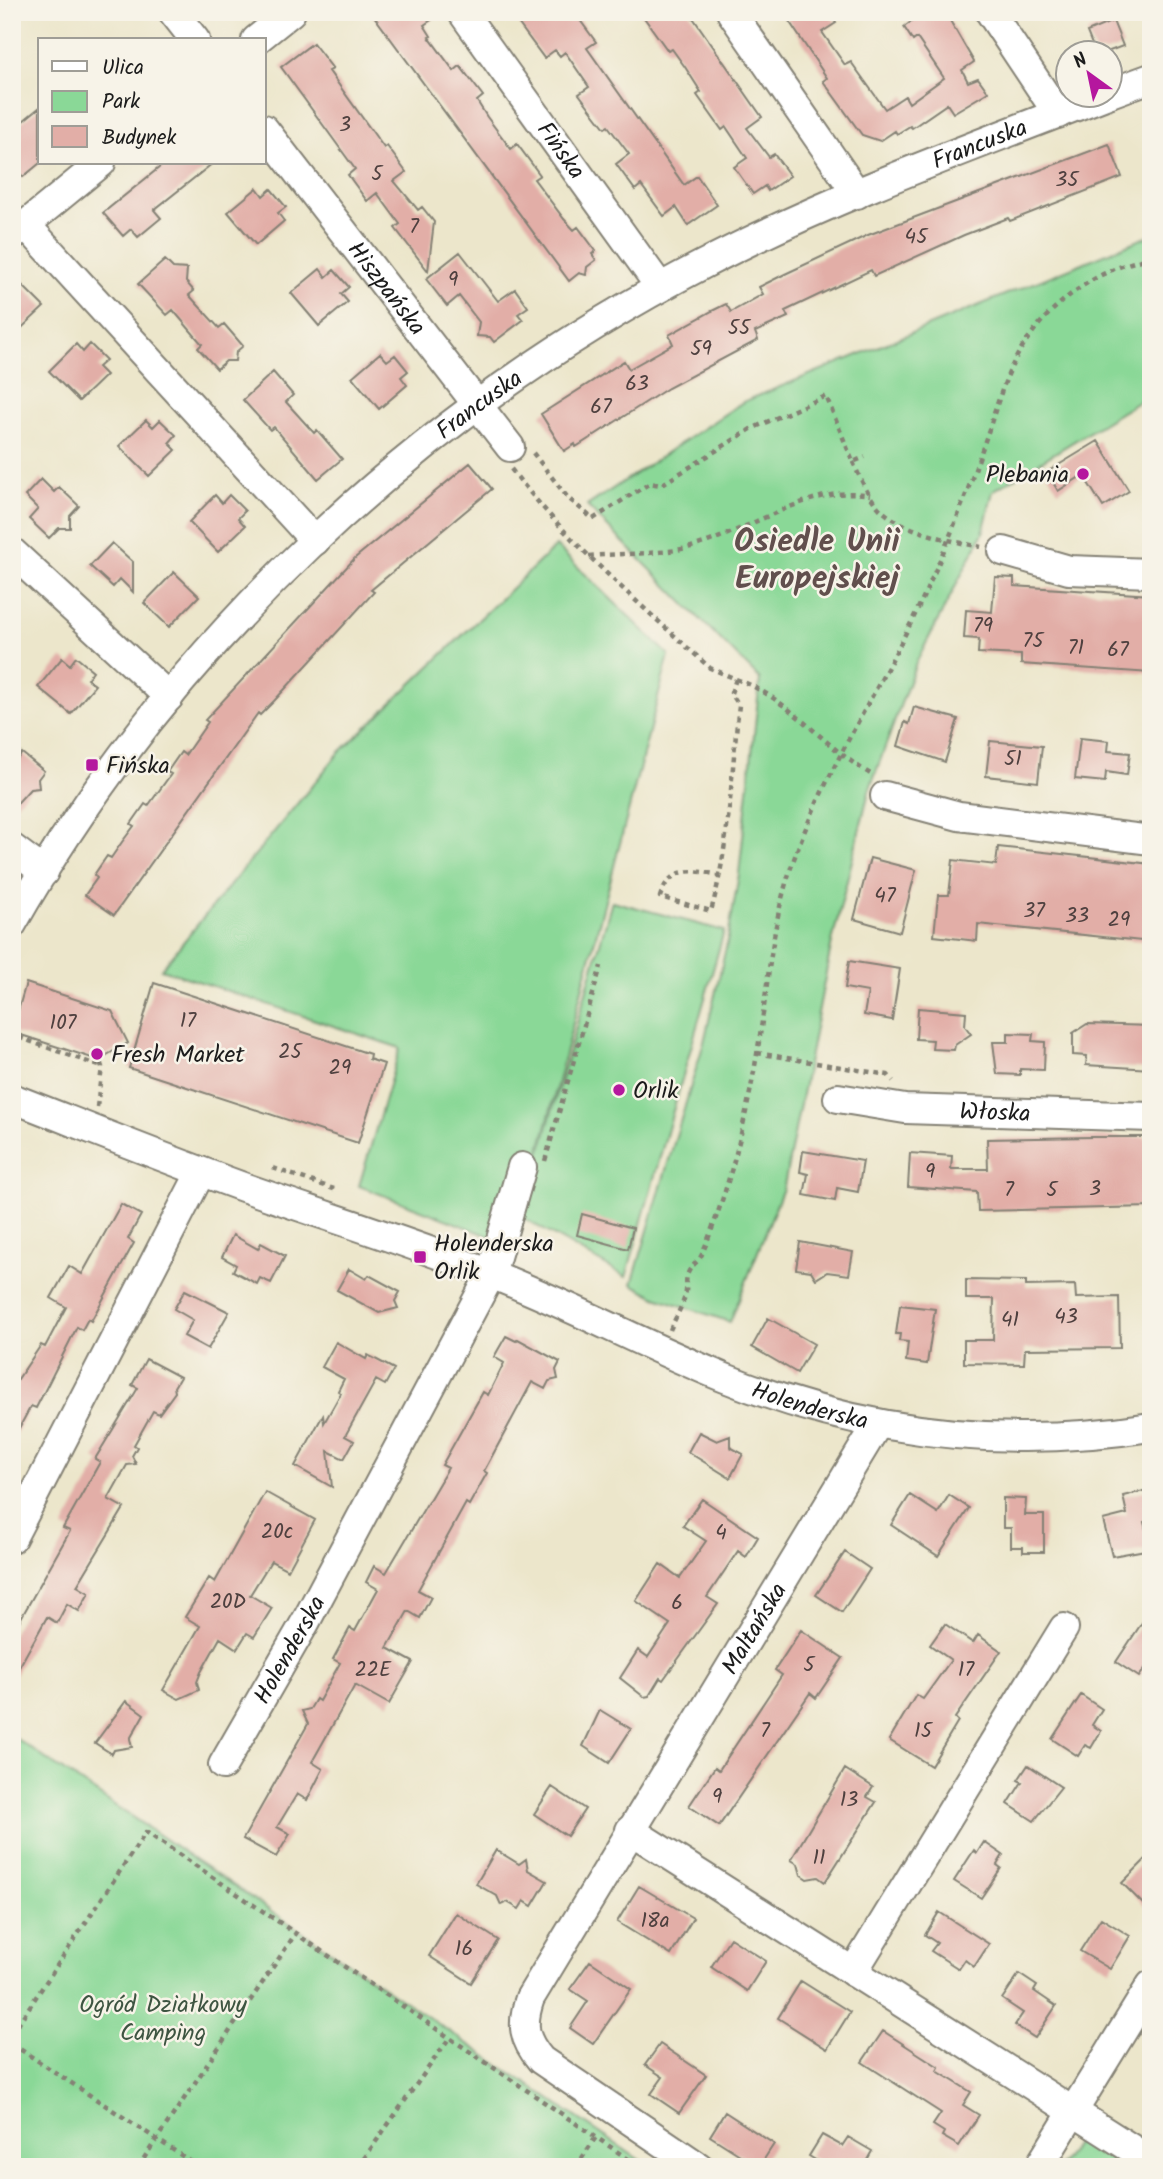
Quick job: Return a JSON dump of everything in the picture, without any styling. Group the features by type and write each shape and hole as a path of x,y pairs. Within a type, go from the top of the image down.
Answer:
{"street":[{"path":"173,12 193,38"},
{"path":"258,38 291,12"},
{"name":"Fińska","path":"462,12 660,287"},
{"path":"731,12 857,194"},
{"path":"990,12 1058,114"},
{"name":"Francuska","path":"1124,88 1151,78"},
{"name":"Francuska","path":"12,924 101,787 169,697 243,613 314,541 392,472 478,404 552,352 660,287 747,242 857,194 1073,108"},
{"name":"Hiszpańska","path":"266,132 514,451"},
{"path":"100,164 19,230 314,541"},
{"path":"1003,551 1069,569 1151,573"},
{"path":"12,552 169,697"},
{"path":"885,796 959,816 1151,840"},
{"path":"12,848 44,872"},
{"name":"Holenderska","path":"12,1098 201,1172 491,1274 661,1350 795,1404 877,1425 984,1438 1093,1435 1151,1427"},
{"name":"Włoska","path":"838,1098 905,1110 1151,1117"},
{"path":"491,1274 533,1168"},
{"path":"12,1538 201,1172"},
{"name":"Holenderska","path":"223,1765 306,1621 491,1274"},
{"name":"Maltańska","path":"699,2167 541,2060 528,2045 524,2032 524,2017 530,1998 630,1830 877,1425"},
{"path":"853,1972 1064,1628"},
{"path":"630,1830 1151,2161"},
{"path":"1039,2167 1151,1985"}],"path":[{"path":"661,1350 686,1292 688,1274 702,1255 723,1198 739,1140 757,1052 765,982 783,893 806,827 840,755 891,664 949,538 1004,383 1025,344 1048,315 1073,292 1107,272 1151,258"},
{"path":"514,451 593,519 650,483 662,485 751,429 826,396 853,462 870,495 892,517 949,538 1003,551"},
{"path":"514,451 547,516 588,556 710,668 761,688 793,710 840,755 875,776 885,796"},
{"path":"853,462 865,457"},
{"path":"588,556 687,548 715,541 831,493 870,495"},
{"path":"720,875 693,870 679,872 667,880 660,897 711,911 720,875 738,705 730,693 736,679"},
{"path":"533,1168 601,966"},
{"path":"12,1009 15,1011 12,1018"},
{"path":"13,1032 14,1039 18,1037 103,1067"},
{"path":"757,1052 888,1075 903,1094 905,1110"},
{"path":"89,1127 96,1107 103,1067 99,1059"},
{"path":"12,2033 146,1832 640,2167"},
{"path":"138,2167 296,1933"},
{"path":"358,2167 450,2037"},
{"path":"12,2044 199,2167"},
{"path":"576,2167 596,2137"}],"green space":[{"path":"1151,235 1151,394 993,491 983,533 916,663 869,791 832,942 784,1186 730,1322 656,1297 632,1284 704,1042 727,943 739,874 760,679 587,506 743,402"},
{"path":"556,546 669,655 531,1185 612,901 724,931 626,1277 523,1218 515,1246 359,1186 400,1048 161,969 339,753"},
{"name":"Ogród Działkowy Camping","path":"12,1736 650,2167 12,2167"},
{"path":"1078,2139 1122,2167 1060,2167"}],"building":[{"path":"371,12 443,12 424,25 431,36 429,37 454,71 460,66 483,96 477,101 487,117 511,149 517,144 540,175 534,179 564,219 574,230 578,227 596,251 592,254 596,260 587,267 586,275 579,273 569,281"},
{"path":"510,12 574,12 596,42 587,48 684,185 697,176 717,205 688,225 676,207 664,216 641,185 635,190 616,164 629,154 579,94 589,87 565,52 560,56 555,50 544,58"},
{"path":"640,12 689,12 762,117 747,128 769,157 774,154 790,176 768,191 765,186 753,194 734,167 747,158 726,127 722,130 697,95 701,92 672,49 668,51"},
{"path":"783,12 828,12 836,23 822,32 845,65 851,62 885,109 905,96 909,103 944,78 917,38 913,41 904,27 925,12 945,12 974,62 962,70 968,82 978,78 988,92 953,113 947,104 912,128 910,126 897,134 895,131 880,141 862,135 823,81 827,78"},
{"path":"1113,21 1120,38 1089,38 1087,32"},
{"path":"313,43 333,69 329,71 384,148 387,146 406,172 394,181 418,210 422,207 434,222 428,271 395,228 400,224 377,193 367,201 348,175 355,169 281,67"},
{"path":"38,109 39,164 23,177 12,164 12,130"},
{"path":"1109,144 1122,177 1010,221 1008,218 964,235 874,276 871,270 785,311 788,317 755,332 758,340 668,388 576,447 575,444 564,451 541,414 624,361 629,369 673,344 669,335 712,311 726,304 731,312 763,294 759,287 785,274 868,235"},
{"path":"164,164 212,164 154,210 161,218 138,237 131,229 123,236 103,213"},
{"path":"257,188 263,196 271,189 286,207 278,213 284,221 256,245 228,212"},
{"path":"460,252 498,301 515,289 528,307 518,314 523,320 494,342 490,337 477,336 479,322 459,296 447,306 426,279"},
{"path":"165,260 173,268 187,269 186,282 194,291 189,295 219,328 224,324 243,346 236,352 235,361 226,361 217,369 198,348 202,344 173,310 167,315 138,284"},
{"path":"320,269 326,277 334,270 349,287 341,294 348,302 319,326 291,293"},
{"path":"21,284 44,307 12,337 12,293"},
{"path":"76,344 83,352 90,344 106,360 98,367 106,375 79,401 49,371"},
{"path":"380,353 387,361 395,355 408,371 401,377 407,385 379,409 352,377"},
{"path":"273,372 293,395 286,402 314,433 317,430 342,459 318,479 274,427 270,430 243,400"},
{"path":"146,420 153,427 160,420 176,435 169,443 176,450 149,476 119,446"},
{"name":"Plebania","path":"1098,441 1129,491 1103,507 1083,475 1058,491 1047,472"},
{"path":"470,463 492,489 371,590 374,592 274,701 260,715 258,713 114,915 85,895 107,856 111,858 134,826 131,824 145,804 148,806 171,774 167,772 181,752 185,755 208,722 205,720 355,558"},
{"path":"41,479 54,492 59,487 79,506 70,516 70,528 59,528 49,538 29,519 38,509 25,496"},
{"path":"215,495 222,503 229,495 245,511 238,518 245,526 218,552 189,522"},
{"path":"112,543 133,562 133,592 120,579 113,587 90,566"},
{"path":"174,572 199,596 169,627 144,603"},
{"path":"995,577 1014,578 1014,586 1151,595 1151,673 1021,664 1021,655 978,653 979,639 964,638 966,610 992,612"},
{"path":"76,657 93,671 87,679 95,685 71,714 38,687 62,658 70,665"},
{"path":"914,707 958,719 945,762 898,746 905,722 909,724"},
{"path":"1080,738 1109,741 1108,751 1130,753 1127,775 1106,772 1105,782 1075,779"},
{"path":"990,741 1042,746 1038,782 986,776"},
{"path":"22,753 44,771 38,779 39,788 30,789 12,809 12,765"},
{"path":"998,847 1151,864 1151,942 978,924 977,941 934,936 938,895 949,895 953,860 996,865"},
{"path":"870,858 916,870 900,932 854,919"},
{"path":"849,961 900,969 892,1020 864,1015 868,992 845,988"},
{"path":"26,983 112,1011 128,1043 98,1060 12,1032"},
{"path":"154,983 370,1054 369,1059 384,1064 358,1143 129,1068"},
{"path":"918,1008 966,1012 965,1026 971,1034 955,1045 954,1050 932,1049 933,1040 916,1039"},
{"path":"1087,1024 1151,1026 1151,1069 1086,1065 1087,1056 1073,1055 1073,1033"},
{"path":"1008,1033 1033,1034 1032,1041 1045,1042 1044,1070 1020,1069 1020,1075 997,1074 993,1042 1008,1042"},
{"path":"1146,1137 1147,1165 1151,1165 1151,1207 978,1211 977,1192 908,1187 910,1153 952,1156 951,1169 988,1169 987,1139"},
{"path":"803,1151 863,1161 858,1192 837,1188 835,1201 804,1195 808,1174 800,1172"},
{"path":"121,1204 141,1215 128,1239 134,1243 91,1321 88,1319 82,1330 77,1327 36,1408 31,1406 12,1441 12,1395 16,1382 41,1345 45,1347 66,1307 51,1298 69,1266 82,1274"},
{"path":"582,1214 633,1228 628,1249 577,1235"},
{"path":"233,1235 258,1249 261,1243 285,1256 271,1283 260,1278 257,1284 233,1271 236,1265 222,1257"},
{"path":"800,1242 853,1252 849,1275 827,1272 816,1279 811,1271 796,1269"},
{"path":"349,1269 366,1279 369,1275 400,1292 395,1301 398,1308 379,1313 337,1290"},
{"path":"966,1280 1026,1281 1026,1286 1075,1285 1076,1298 1119,1297 1120,1348 1025,1349 1024,1364 964,1363 964,1340 993,1340 994,1299 966,1299"},
{"path":"185,1290 229,1312 208,1349 184,1336 193,1320 174,1309"},
{"path":"900,1305 935,1309 927,1364 906,1361 908,1342 899,1341 900,1334 896,1334"},
{"path":"768,1318 814,1344 797,1373 752,1347"},
{"path":"506,1336 516,1341 518,1339 560,1362 556,1370 558,1379 549,1381 545,1389 532,1382 484,1471 487,1473 469,1505 466,1503 418,1590 431,1597 420,1618 408,1611 387,1648 413,1662 389,1704 355,1685 312,1762 323,1769 307,1800 297,1794 277,1827 290,1834 276,1857 243,1839 308,1724 302,1711 310,1709 316,1699 319,1701 340,1663 333,1659 350,1628 355,1631 378,1589 366,1582 374,1566 386,1573 448,1468 442,1465 483,1392 488,1395 504,1363 494,1357"},
{"path":"336,1342 366,1359 368,1355 394,1369 385,1385 376,1380 345,1436 354,1441 344,1459 328,1451 332,1487 295,1466 323,1415 324,1423 341,1393 338,1391 344,1379 322,1367"},
{"path":"146,1359 180,1377 174,1387 175,1392 159,1414 153,1411 134,1445 137,1447 132,1456 136,1464 127,1465 108,1499 124,1508 77,1586 89,1593 79,1611 67,1604 57,1623 47,1617 12,1680 12,1634 70,1531 63,1528 100,1462 95,1459 138,1388 132,1385"},
{"path":"699,1432 717,1441 730,1436 730,1447 743,1454 730,1478 688,1452"},
{"path":"1148,1490 1151,1520 1144,1522 1151,1549 1112,1556 1103,1520 1127,1514 1123,1496"},
{"path":"265,1492 315,1520 288,1570 271,1561 250,1595 272,1608 254,1637 247,1633 237,1649 220,1638 201,1672 197,1682 199,1690 179,1699 163,1690 200,1626 185,1617 209,1578 215,1582"},
{"path":"910,1495 938,1513 949,1495 969,1508 938,1556 891,1525"},
{"path":"1003,1498 1026,1499 1025,1515 1044,1515 1044,1552 1023,1552 1023,1547 1011,1547 1011,1528 1003,1528"},
{"path":"702,1499 758,1537 746,1557 738,1551 707,1597 718,1604 663,1680 660,1678 649,1696 644,1697 620,1678 638,1650 648,1657 670,1624 636,1601 660,1564 680,1578 706,1541 683,1526"},
{"path":"845,1552 870,1569 842,1612 816,1595"},
{"path":"1151,1609 1151,1660 1139,1677 1116,1662"},
{"path":"945,1624 973,1643 978,1635 1001,1651 955,1718 958,1721 931,1766 889,1740 916,1695 923,1699 951,1660 930,1645"},
{"path":"801,1630 843,1658 816,1698 810,1693 719,1826 689,1806 715,1767 719,1770 782,1675 775,1670"},
{"path":"1081,1695 1102,1709 1092,1725 1101,1731 1091,1748 1085,1745 1078,1756 1052,1739"},
{"path":"126,1701 144,1714 130,1739 132,1747 114,1750 112,1754 95,1743"},
{"path":"600,1710 631,1729 609,1763 583,1746"},
{"path":"1028,1765 1061,1787 1034,1821 1008,1804 1022,1782 1018,1780"},
{"path":"845,1769 873,1787 867,1797 876,1802 825,1882 818,1877 807,1879 801,1875 798,1864 791,1860"},
{"path":"552,1787 585,1809 567,1836 534,1814"},
{"path":"984,1842 1003,1855 997,1865 1001,1868 981,1898 954,1881 974,1850 977,1853"},
{"path":"496,1850 519,1864 526,1859 528,1870 547,1881 532,1906 524,1901 519,1909 507,1902 501,1905 497,1896 476,1884"},
{"path":"1151,1854 1151,1912 1122,1883"},
{"path":"639,1886 693,1918 671,1955 617,1922"},
{"path":"939,1912 989,1944 974,1967 965,1960 959,1969 931,1951 937,1943 925,1935"},
{"path":"456,1913 498,1940 471,1983 429,1956"},
{"path":"1101,1918 1130,1936 1110,1969 1080,1951"},
{"path":"730,1938 766,1961 747,1991 711,1967"},
{"path":"590,1961 631,1989 593,2044 570,2028 588,2001 570,1989"},
{"path":"1019,1974 1037,1986 1034,1991 1056,2006 1035,2038 1015,2025 1023,2013 1002,1999"},
{"path":"801,1981 850,2012 827,2049 778,2018"},
{"path":"883,2031 939,2067 937,2071 971,2092 963,2105 979,2115 959,2146 942,2136 944,2132 933,2125 941,2113 862,2062"},
{"path":"660,2044 706,2075 679,2113 651,2094 663,2077 645,2065"},
{"path":"725,2112 774,2144 759,2167 710,2136"},
{"path":"822,2135 842,2146 848,2137 872,2151 863,2167 827,2167 809,2156"}],"place":[{"name":"Plebania","path":"1083,474"},
{"name":"Fińska","path":"92,765"},
{"name":"Fresh Market","path":"97,1054"},
{"name":"Orlik","path":"619,1090"},
{"name":"Holenderska Orlik","path":"420,1257"}],"district":[{"name":"Osiedle Unii Europejskiej","path":"817,558"}]}
